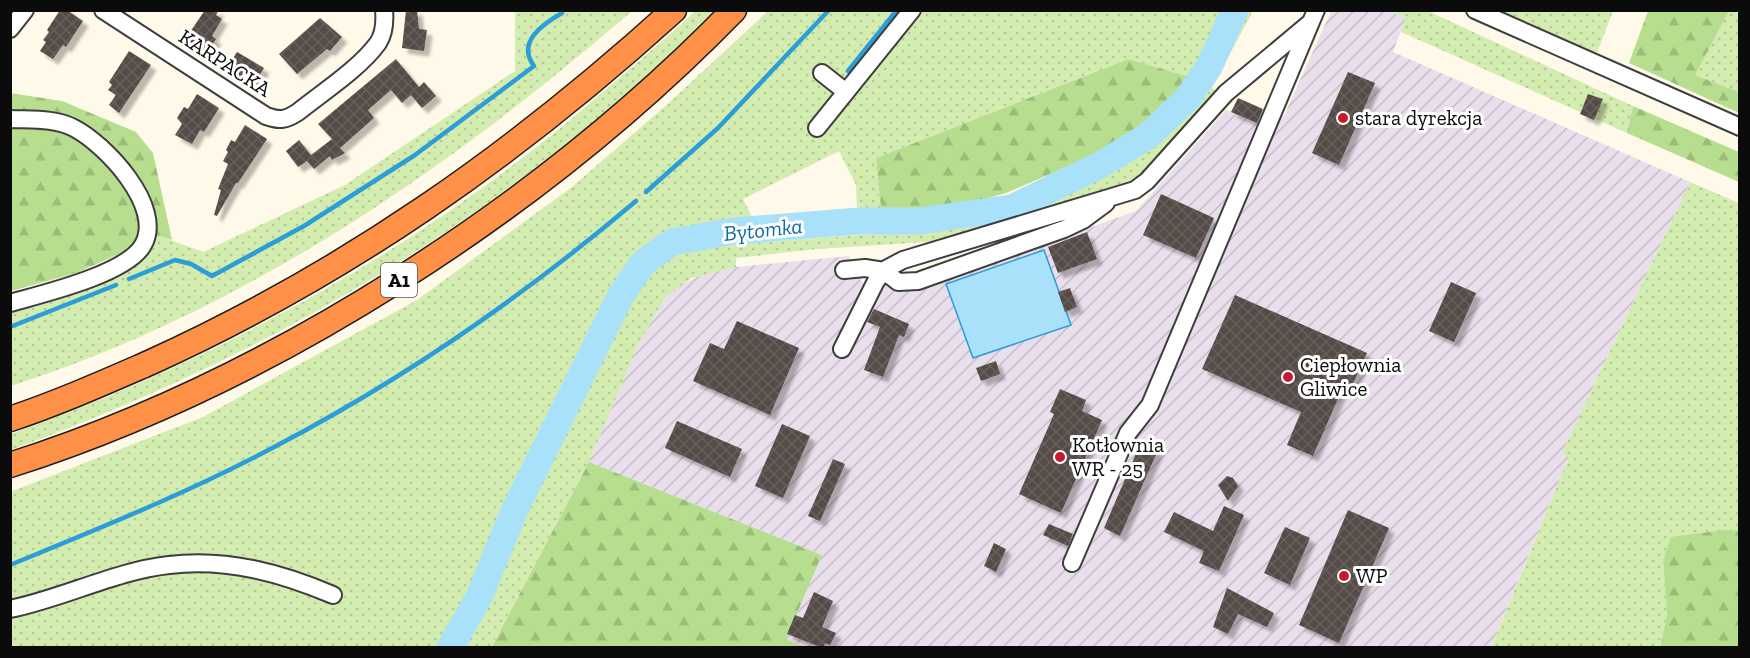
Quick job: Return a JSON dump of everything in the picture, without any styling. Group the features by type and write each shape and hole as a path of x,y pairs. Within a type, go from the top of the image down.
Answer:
{"highway":[{"name":"A1","path":"10,419 88,390 194,342 275,302 371,245 450,193 534,131 608,70 674,10"},
{"name":"A1","path":"10,465 116,425 210,383 390,286 476,228 568,159 643,97 734,10"}],"street":[{"path":"10,28 25,10"},
{"name":"KARPACKA","path":"103,10 266,116 278,120 287,120 298,112 368,54 379,42 383,30 384,10"},
{"path":"817,129 912,10"},
{"path":"1475,10 1740,127"},
{"path":"842,349 864,300 884,271 903,260 925,252 1114,197 1141,186 1226,93 1314,16"},
{"path":"1072,563 1128,433 1150,405 1314,16"},
{"path":"822,73 846,92"},
{"path":"10,119 58,123 74,128 103,150 130,181 145,207 148,228 144,244 125,262 68,286 10,303"},
{"path":"844,270 865,268 884,271 898,282 918,281 1064,229 1083,220 1114,197"},
{"path":"10,609 169,565 217,564 260,569 295,579 333,595"}],"shaded area":[{"name":"Ciepłownia Gliwice","path":"1331,11 1389,11 1406,18 1393,52 1690,182 1562,453 1569,457 1491,647 806,647 786,639 822,555 589,462 638,345 666,296 677,287 705,273 736,267 849,256 864,286 934,284 1136,211 1226,110 1264,126 1275,112 1284,116"}],"green space":[{"path":"515,11 632,11 490,126 416,180 340,230 261,276 180,318 97,355 11,386 11,303 68,286 160,236 203,252 345,185 515,71"},
{"path":"695,11 717,11 638,84 557,151 474,213 388,269 299,321 207,368 111,411 11,450 11,434 94,402 174,367 254,328 331,286 406,240 479,190 549,137"},
{"path":"768,11 902,11 847,80 823,66 813,78 844,101 920,11 1227,11 1208,54 1193,78 1127,59 876,158 881,209 821,219 818,214 857,208 856,185 839,151 743,199 755,223 731,223 735,244 929,230 1012,214 1118,164 1170,128 1206,81 1241,11 1253,11 1212,87 1217,93 1151,167 1121,188 942,241 817,249 736,258 736,267 692,278 666,296 638,345 589,462 491,647 11,647 10,492 203,417 417,300 572,187 671,101"},
{"path":"1389,11 1428,11 1633,106 1627,133 1401,32 1406,18"},
{"path":"1497,11 1613,11 1597,53"},
{"path":"1648,11 1729,11 1695,75 1739,92 1739,113 1629,63"},
{"path":"1729,11 1739,11 1739,92 1695,75"},
{"path":"1128,59 1193,78 1154,120 1113,147 1006,193 956,207 881,209 876,158"},
{"path":"10,93 62,101 136,132 153,153 172,240 160,236 76,273 11,291"},
{"path":"1633,106 1739,152 1739,182 1627,133"},
{"path":"1690,182 1739,203 1739,531 1671,538 1663,560 1667,615 1660,647 1491,648 1569,457 1562,453"},
{"path":"589,462 822,555 786,639 806,647 491,648"},
{"path":"1725,530 1739,531 1739,647 1660,647 1667,615 1663,560 1671,537"}],"water":[{"path":"1044,250 1071,325 973,358 946,284"}],"building":[{"path":"60,10 67,10 83,21 66,47 63,45 53,59 40,51 46,42 43,40 49,32 47,30"},
{"path":"205,10 219,10 216,15 222,19 212,36 216,39 205,55 184,41"},
{"path":"406,10 417,10 419,29 427,30 424,51 402,48"},
{"path":"320,18 342,37 330,51 327,49 297,74 279,54"},
{"path":"129,51 151,65 119,113 109,105 116,95 108,90 112,85 109,82"},
{"path":"237,52 264,68 252,87 226,69"},
{"path":"396,59 419,87 424,82 436,96 422,108 411,95 402,103 391,90 368,110 374,118 340,148 345,153 332,160 330,156 314,169 307,161 298,167 286,151 299,140 311,155 332,139 318,124"},
{"name":"stara dyrekcja","path":"1348,72 1375,83 1339,165 1312,153"},
{"path":"197,94 219,108 204,132 200,130 192,144 175,135 182,124 177,118 184,107 188,109"},
{"path":"1588,94 1603,99 1594,120 1580,114"},
{"path":"1238,98 1263,109 1257,123 1231,112"},
{"path":"245,125 267,139 236,183 217,216 214,215 221,190 218,189 228,164 223,161 228,152 226,150 231,140 235,142"},
{"path":"1161,194 1214,218 1196,258 1143,235"},
{"path":"1087,232 1097,259 1058,273 1048,247"},
{"path":"1451,282 1476,293 1454,342 1429,331"},
{"path":"1070,288 1077,307 1065,312 1058,292"},
{"name":"Ciepłownia Gliwice","path":"1235,295 1367,353 1351,388 1344,385 1313,456 1287,445 1301,412 1202,369"},
{"path":"874,309 909,324 904,337 899,335 883,377 864,370 880,327 867,322"},
{"path":"737,321 799,348 770,415 693,381 710,343 724,349"},
{"path":"996,361 1000,374 981,381 976,368"},
{"name":"Kotłownia WR - 25","path":"1060,389 1086,400 1082,411 1102,420 1061,513 1019,494 1054,414 1050,412"},
{"path":"677,421 742,449 730,477 665,448"},
{"path":"782,424 810,436 783,498 755,486"},
{"path":"1141,442 1158,450 1120,536 1104,528"},
{"path":"833,459 845,464 820,521 808,516"},
{"path":"1227,476 1233,478 1238,486 1228,501 1218,485"},
{"path":"1224,506 1244,515 1219,571 1199,563 1204,551 1164,532 1174,512 1213,531"},
{"name":"WP","path":"1348,510 1389,528 1339,643 1299,625"},
{"path":"1049,524 1073,534 1068,546 1043,535"},
{"path":"1285,527 1310,538 1290,585 1264,573"},
{"path":"994,543 1006,549 996,572 984,566"},
{"path":"1227,588 1274,613 1267,627 1238,614 1228,634 1213,627"},
{"path":"814,592 833,601 822,627 836,633 830,645 825,643 823,648 787,634 795,615 803,618"}],"waterway":[{"path":"646,192 718,128 829,10"},
{"path":"848,71 897,10"},
{"name":"Bytomka","path":"450,648 479,597 515,509 621,295 643,263 672,242 734,231 859,221 919,221 1012,208 1100,165 1148,136 1187,99 1209,67 1235,10"},
{"path":"129,279 175,260 191,264 212,276 304,226 415,155 534,66 529,57 530,42 540,28 562,13"},
{"path":"10,565 178,494 244,463 324,420 418,363 508,302 636,201"},
{"path":"10,327 116,285"}],"place":[{"name":"stara dyrekcja","path":"1343,118"},
{"name":"Ciepłownia Gliwice","path":"1288,377"},
{"name":"Kotłownia WR - 25","path":"1060,457"},
{"name":"WP","path":"1344,576"}]}
